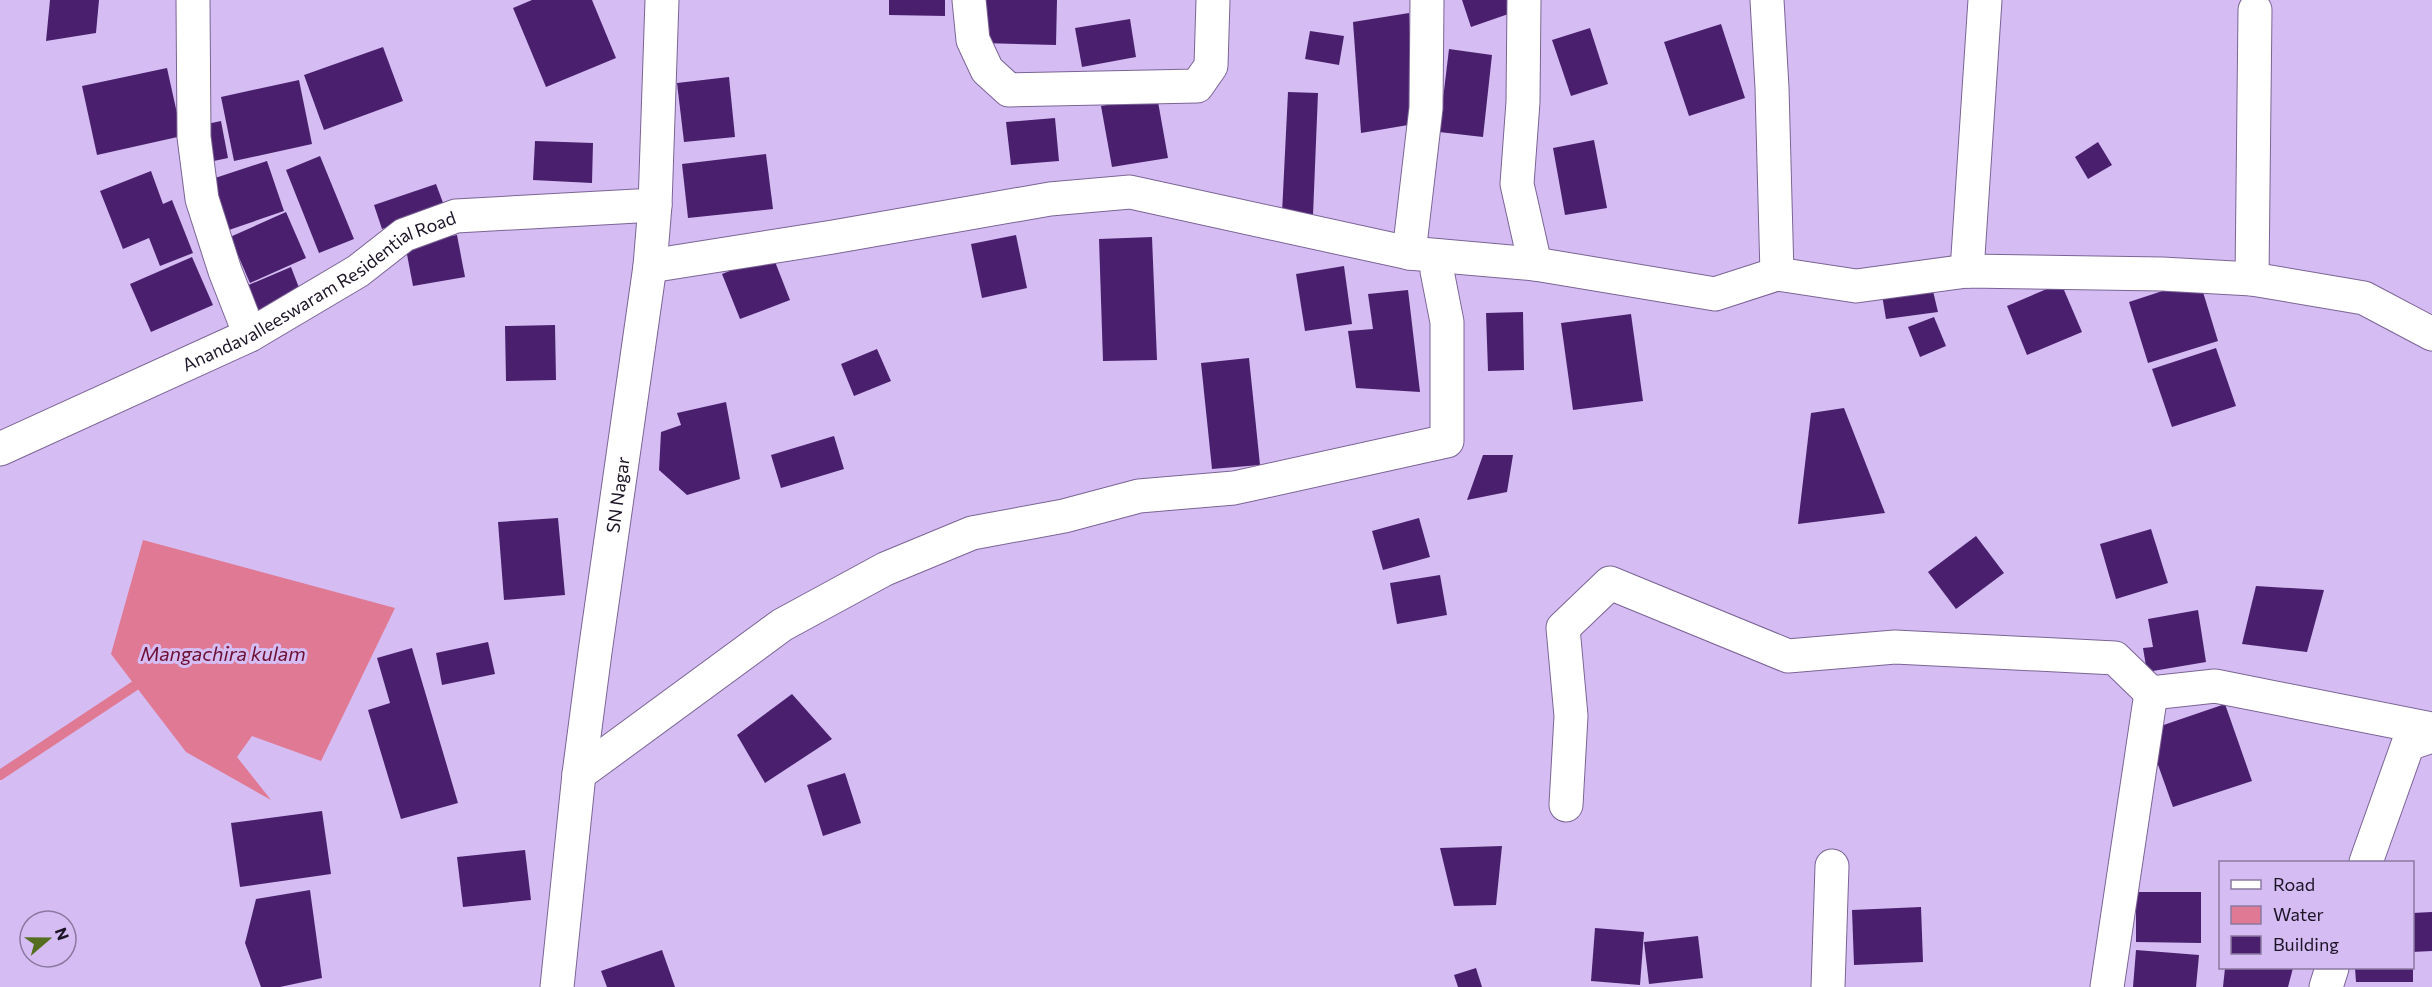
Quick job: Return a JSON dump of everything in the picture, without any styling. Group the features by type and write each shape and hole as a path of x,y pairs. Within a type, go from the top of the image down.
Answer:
{"street":[{"path":"193,0 194,137 202,199 225,271 250,334"},
{"name":"SN Nagar","path":"557,987 579,774 650,266 655,205 662,0"},
{"path":"969,0 973,40 987,70 1009,90 1197,86 1211,66 1212,0"},
{"path":"579,774 782,626 885,569 972,533 1064,516 1139,496 1234,488 1447,441 1449,381 1447,322 1437,271 1424,254 1427,0"},
{"path":"1524,0 1522,102 1517,184 1535,264"},
{"path":"1767,0 1777,274"},
{"path":"1967,271 1985,0"},
{"path":"2252,279 2254,10"},
{"path":"650,266 1050,199 1130,192 1424,254 1535,264 1715,294 1777,274 1856,286 1967,271 2162,274 2252,279 2364,298 2432,334"},
{"name":"Anandavalleeswaram Residential Road","path":"0,449 250,334 358,271 404,234 456,216 655,205"},
{"path":"1566,805 1571,716 1563,628 1610,583 1788,656 1895,647 2115,658 2151,693"},
{"path":"2151,693 2215,686 2432,729"},
{"path":"2108,987 2151,693"},
{"path":"2366,861 2408,744 2432,736"},
{"path":"1828,987 1832,866"},
{"path":"2326,987 2332,969"}],"water":[{"name":"Mangachira kulam","path":"143,540 395,608 321,761 252,736 237,757 271,800 186,752 111,654"}],"building":[{"path":"50,0 99,0 96,33 46,41"},
{"path":"532,0 592,0 616,58 546,87 513,8"},
{"path":"889,0 945,0 945,16 889,15"},
{"path":"984,0 1057,0 1056,45 982,43"},
{"path":"1462,0 1513,0 1517,11 1471,27"},
{"path":"1409,13 1414,124 1361,133 1353,22"},
{"path":"1130,19 1136,57 1082,67 1075,28"},
{"path":"1721,24 1745,98 1689,116 1664,42"},
{"path":"1590,28 1608,84 1571,96 1552,40"},
{"path":"1310,31 1344,36 1339,65 1305,59"},
{"path":"383,47 403,101 324,130 304,75"},
{"path":"1449,49 1492,55 1483,137 1439,132"},
{"path":"167,68 182,136 97,155 82,86"},
{"path":"729,77 735,137 684,142 677,83"},
{"path":"299,80 312,144 234,161 221,97"},
{"path":"1288,92 1318,93 1313,215 1282,213"},
{"path":"1157,96 1168,158 1112,167 1101,106"},
{"path":"1055,118 1059,161 1011,165 1006,122"},
{"path":"221,121 228,158 209,162 202,125"},
{"path":"1594,140 1607,208 1565,215 1553,148"},
{"path":"535,141 593,143 592,183 533,180"},
{"path":"2098,142 2112,165 2088,179 2075,157"},
{"path":"766,154 773,209 688,218 682,164"},
{"path":"320,156 354,239 319,253 286,170"},
{"path":"267,161 284,211 226,231 209,180"},
{"path":"151,171 163,204 172,200 193,253 160,266 149,238 123,249 100,191"},
{"path":"436,184 445,208 382,229 374,205"},
{"path":"286,212 306,258 250,283 230,237"},
{"path":"457,235 465,277 413,286 405,244"},
{"path":"1016,235 1027,288 982,298 971,244"},
{"path":"1152,237 1157,360 1103,361 1099,239"},
{"path":"772,254 790,300 740,319 722,274"},
{"path":"192,257 213,305 151,332 130,284"},
{"path":"1344,266 1352,324 1305,331 1296,274"},
{"path":"291,267 303,298 251,319 239,289"},
{"path":"2199,279 2218,341 2148,363 2129,302"},
{"path":"2061,283 2082,332 2027,355 2007,306"},
{"path":"1408,290 1420,392 1356,388 1348,331 1373,329 1368,294"},
{"path":"1933,291 1938,312 1886,319 1882,295"},
{"path":"1523,312 1524,370 1488,371 1486,313"},
{"path":"1631,314 1643,401 1573,410 1561,323"},
{"path":"1934,317 1946,346 1920,357 1908,327"},
{"path":"555,325 556,380 506,381 505,326"},
{"path":"2216,348 2236,406 2172,427 2152,369"},
{"path":"877,349 891,381 854,396 841,364"},
{"path":"1249,358 1260,465 1212,469 1201,363"},
{"path":"726,402 740,479 687,495 659,470 661,432 681,425 677,413"},
{"path":"1844,408 1885,513 1798,524 1811,413"},
{"path":"834,436 844,469 781,488 771,455"},
{"path":"1483,455 1513,455 1507,492 1467,500"},
{"path":"558,518 565,595 504,600 498,522"},
{"path":"1419,518 1430,557 1383,570 1372,531"},
{"path":"2151,529 2168,583 2116,599 2100,544"},
{"path":"1976,536 2004,573 1956,609 1928,572"},
{"path":"1440,575 1447,615 1397,624 1390,583"},
{"path":"2256,586 2324,590 2307,652 2242,644"},
{"path":"2198,610 2206,662 2147,672 2143,648 2153,647 2148,619"},
{"path":"488,642 495,674 442,685 436,653"},
{"path":"412,648 458,803 401,819 368,710 390,703 377,658"},
{"path":"792,694 832,739 765,783 737,735"},
{"path":"2225,704 2252,781 2173,807 2146,731"},
{"path":"845,773 861,823 823,836 807,785"},
{"path":"322,811 331,874 240,887 231,823"},
{"path":"1502,846 1496,905 1454,906 1440,848"},
{"path":"525,850 531,900 463,907 457,857"},
{"path":"310,890 322,978 280,987 261,987 245,943 256,899"},
{"path":"2136,892 2201,892 2201,943 2136,942"},
{"path":"1921,907 1923,962 1854,965 1852,910"},
{"path":"2432,912 2432,951 2414,952 2414,913"},
{"path":"1595,928 1644,932 1640,985 1591,981"},
{"path":"1698,936 1703,978 1649,984 1644,942"},
{"path":"662,950 675,987 607,987 601,971"},
{"path":"2136,950 2199,955 2196,987 2133,987"},
{"path":"1476,968 1482,987 1458,987 1454,975"},
{"path":"2225,969 2293,969 2288,987 2223,987"},
{"path":"2355,969 2413,969 2413,982 2356,982"}],"waterway":[{"path":"0,775 148,677"}]}
